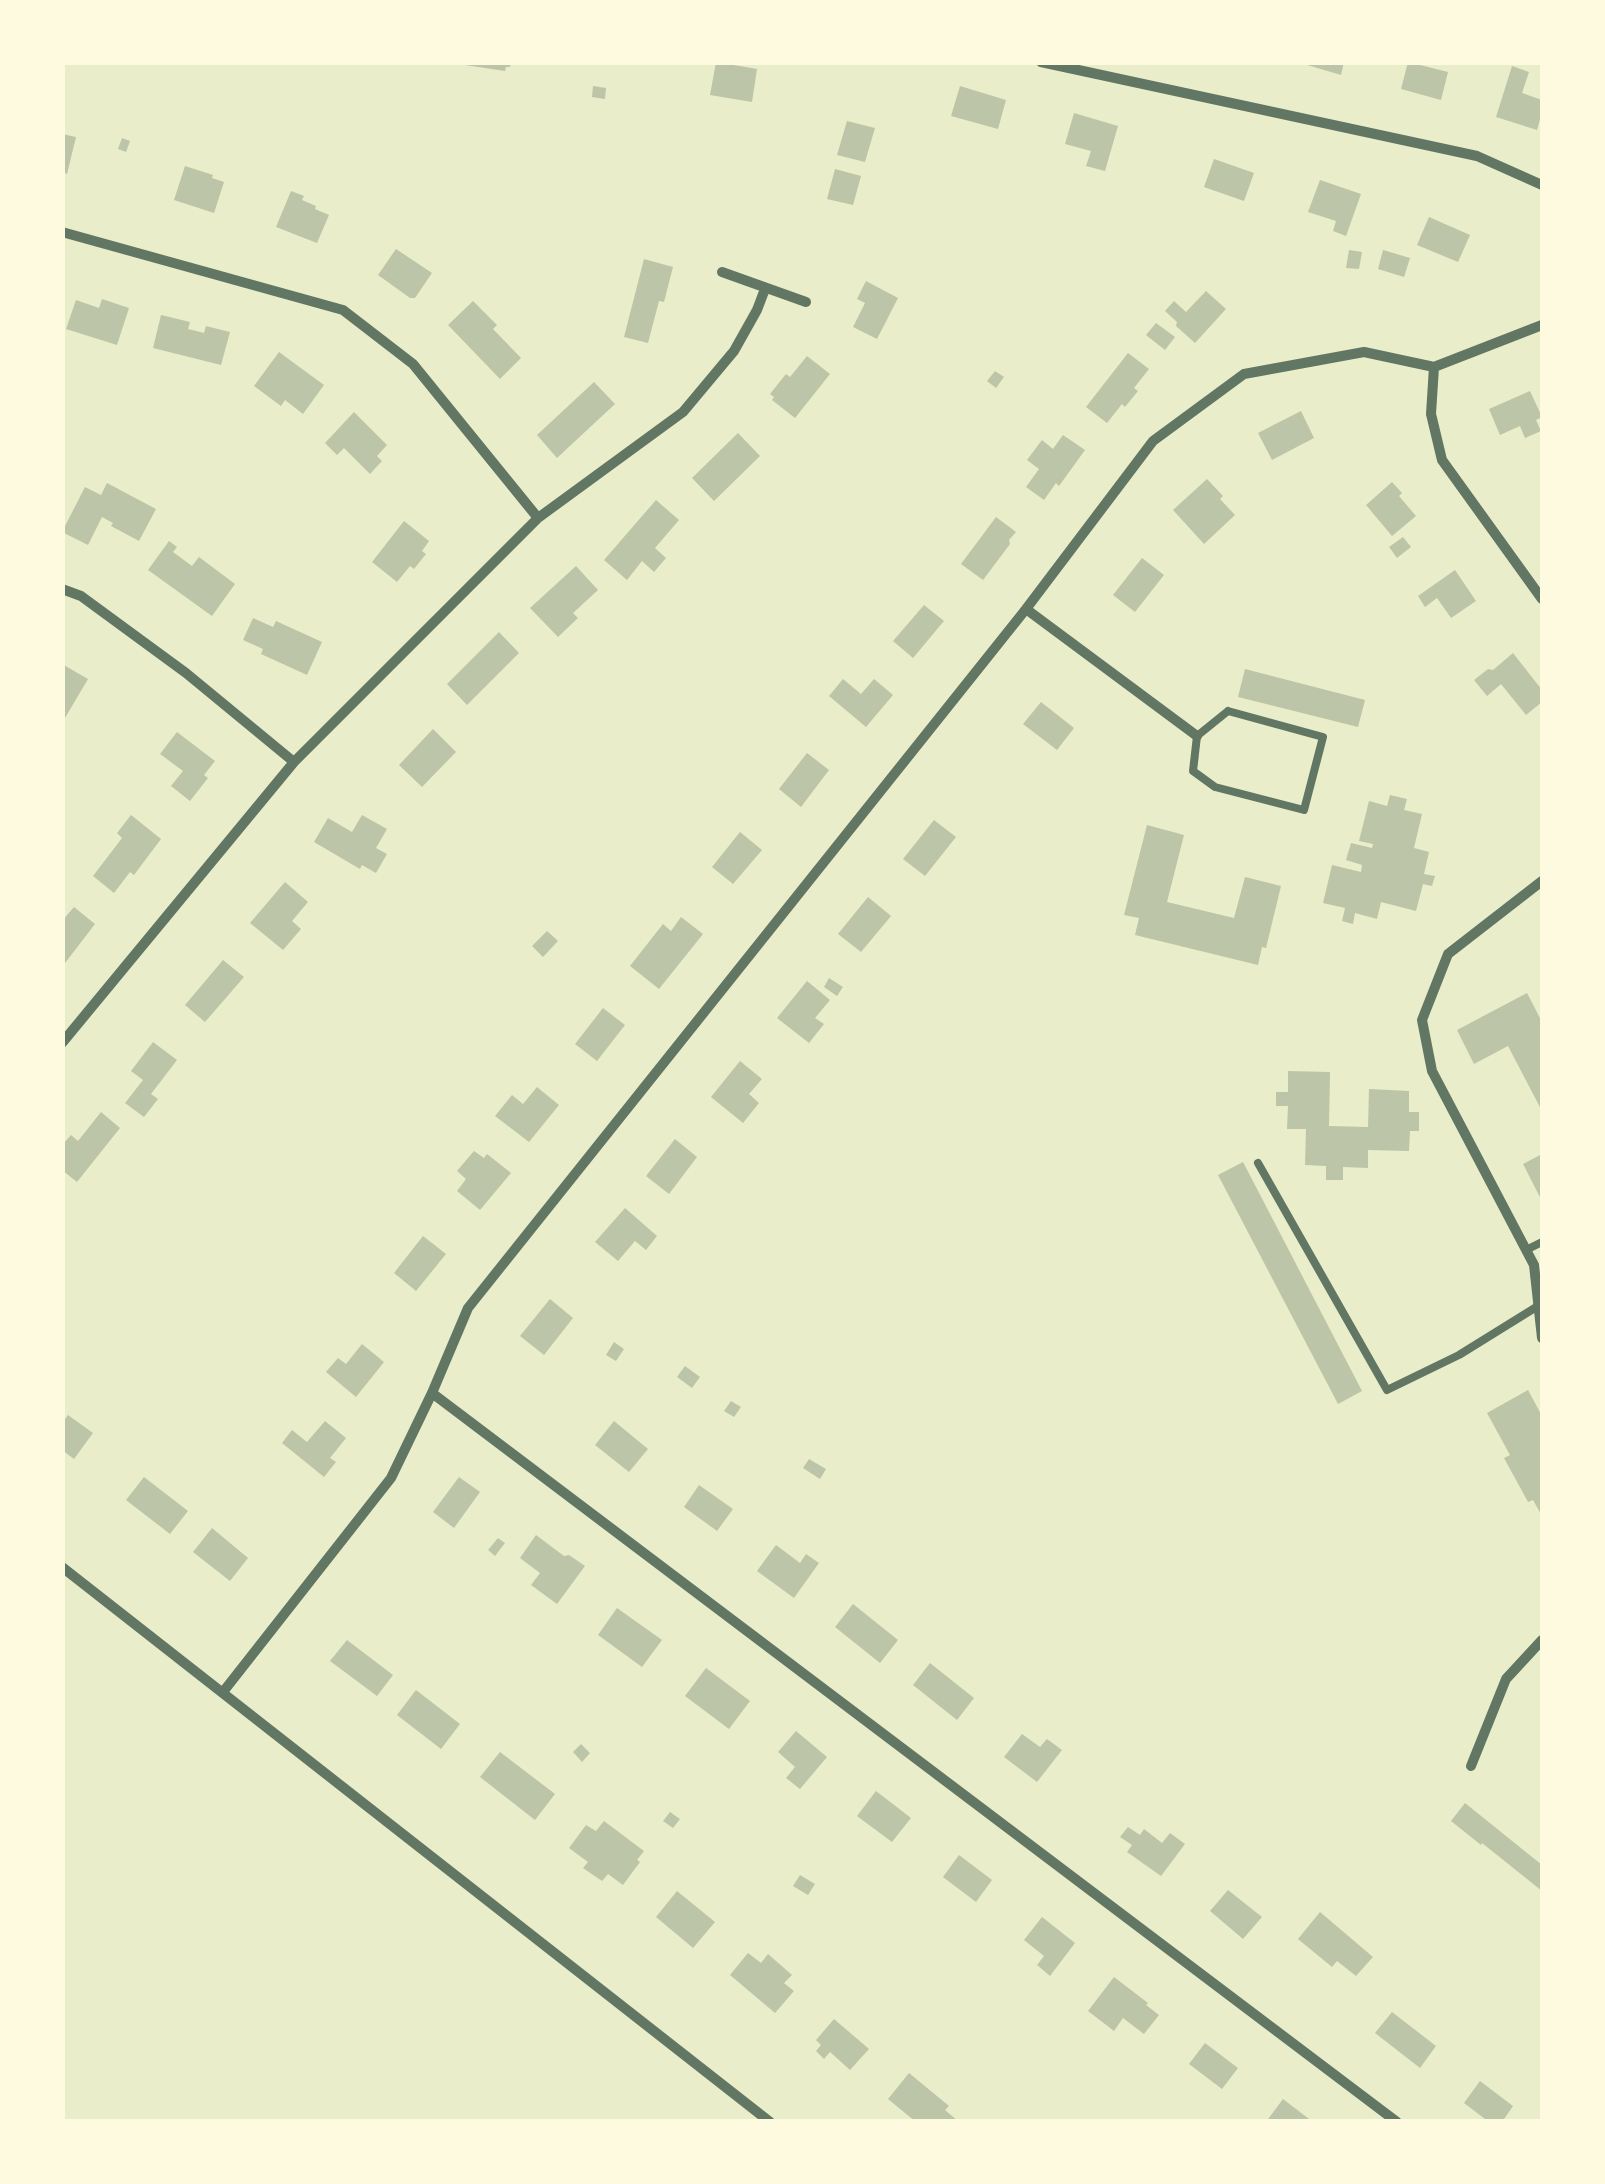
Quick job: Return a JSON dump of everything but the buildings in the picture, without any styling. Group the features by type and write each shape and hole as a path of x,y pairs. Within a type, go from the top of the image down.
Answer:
{"street":[{"path":"1041,62 1477,156 1542,186"},
{"path":"62,232 342,310 412,364 538,518"},
{"path":"722,272 806,302"},
{"path":"62,1043 294,762 538,518 683,412 734,351 765,289"},
{"path":"224,1692 391,1478 468,1308 1026,609 1153,441 1244,374 1364,352 1434,368 1542,325"},
{"path":"1434,368 1430,414 1442,460 1542,599"},
{"path":"62,589 81,596 186,672 294,762"},
{"path":"1026,609 1196,736"},
{"path":"1542,880 1448,954 1422,1020 1432,1071 1534,1265 1542,1337"},
{"path":"432,1393 1396,2122"},
{"path":"62,1567 770,2122"},
{"path":"1471,1766 1506,1679 1542,1640"}],"lane":[{"path":"1228,711 1323,737 1304,810 1215,786 1193,771 1196,736 1228,711"},
{"path":"1258,1162 1387,1390 1459,1355 1538,1306"},
{"path":"1526,1250 1542,1242"}]}
